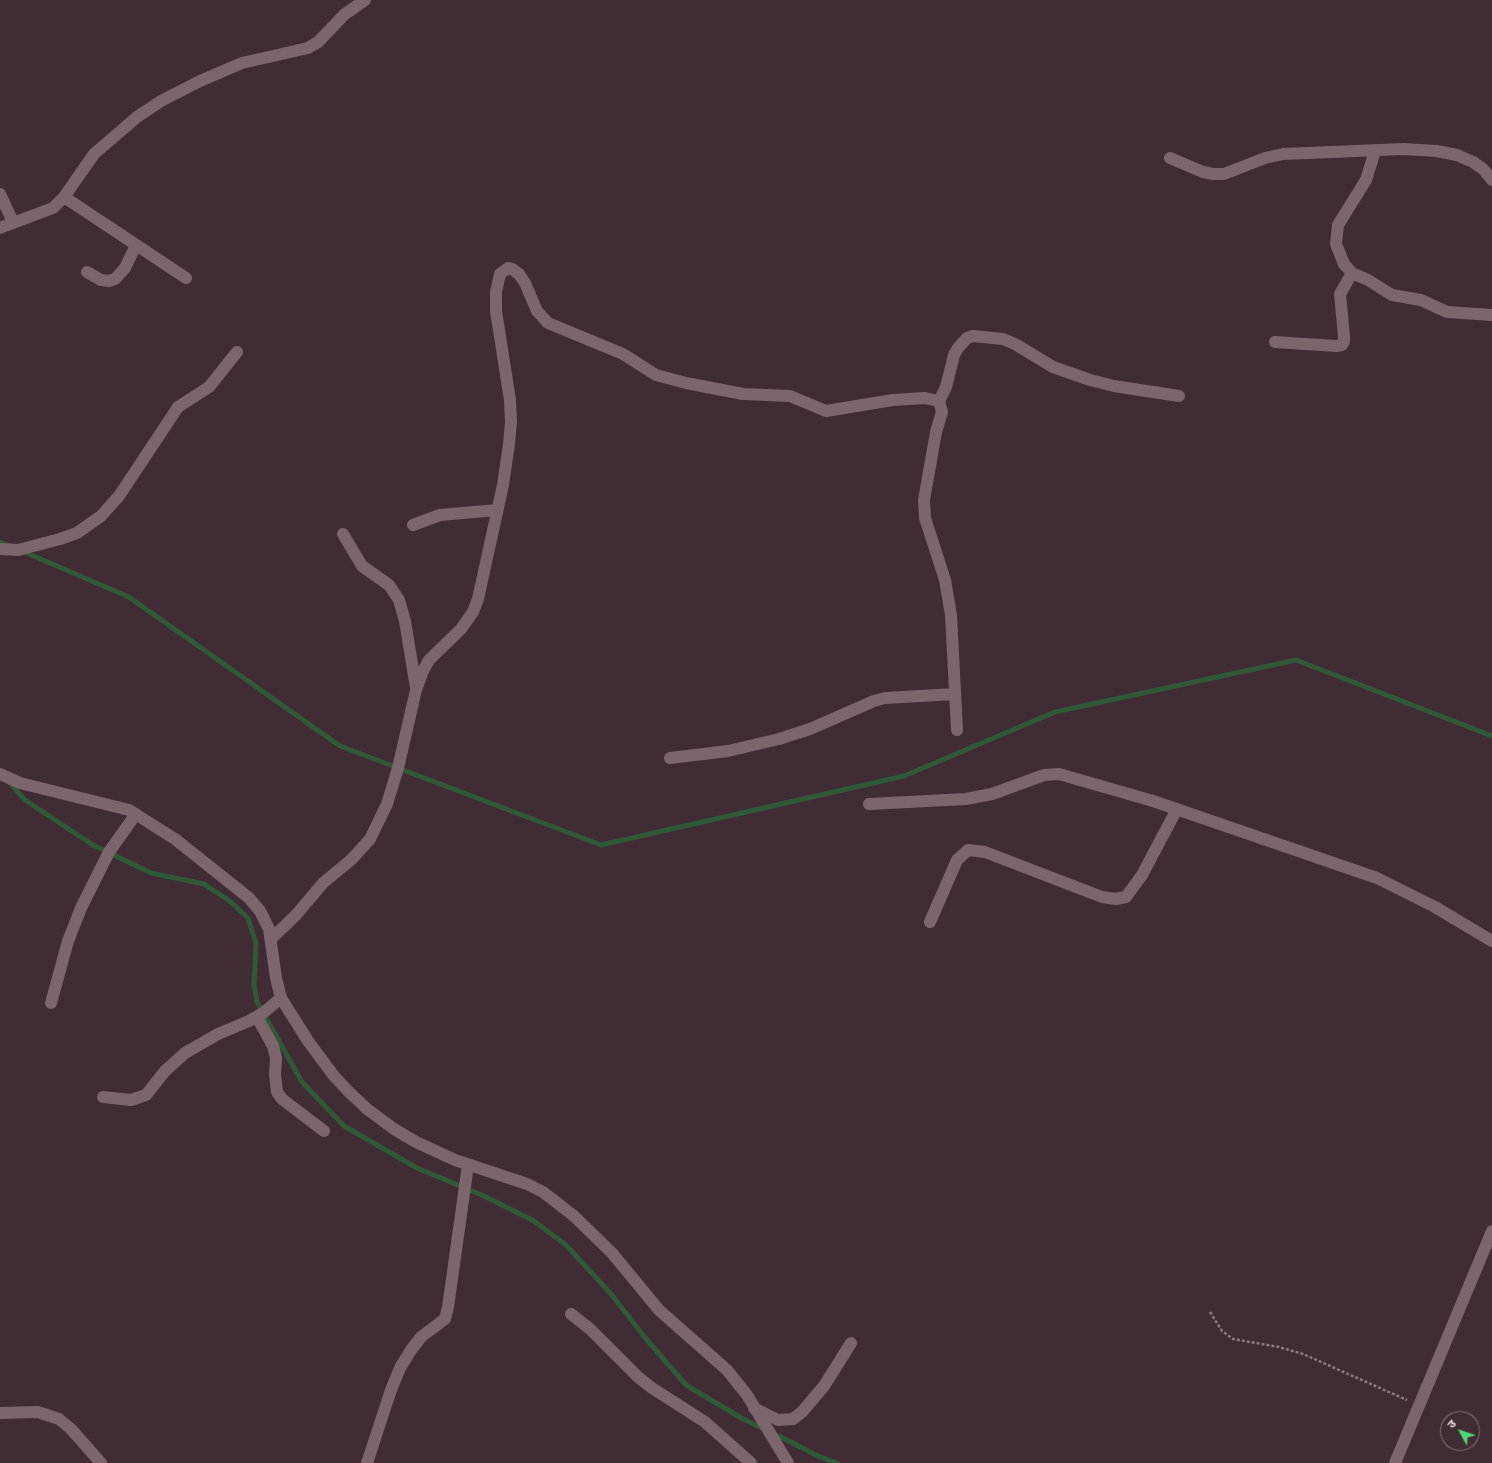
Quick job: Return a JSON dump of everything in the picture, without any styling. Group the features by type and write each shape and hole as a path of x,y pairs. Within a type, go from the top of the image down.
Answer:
{"street":[{"path":"0,228 53,208 64,197 94,154 143,113 200,81 242,63 308,48 318,42 345,14 366,0"},
{"path":"1170,158 1203,172 1224,174 1265,158 1283,154 1375,152 1404,149 1436,151 1457,155 1473,162 1483,169 1492,180"},
{"path":"1375,152 1366,180 1343,214 1336,233 1336,244 1344,264 1352,273 1368,280 1392,295 1421,300 1447,312 1492,315"},
{"path":"0,194 14,222"},
{"path":"64,197 186,278"},
{"path":"87,272 102,280 109,281 115,279 125,268 136,245"},
{"path":"271,939 296,915 323,883 352,859 370,839 387,804 398,768 416,690 423,671 429,660 461,629 473,612 478,599 504,478 511,422 510,400 496,311 496,292 500,274 508,268 519,274 525,283 537,311 548,324 623,354 656,375 686,383 743,394 790,396 826,411 893,400 926,398 939,401"},
{"path":"1274,342 1336,346 1342,345 1344,342 1344,336 1340,294 1352,273"},
{"path":"957,730 948,601 944,580 925,518 925,506 930,462 942,412 939,401 946,387 954,355 958,348 967,338 973,336 1003,339 1015,344 1053,367 1090,380 1114,386 1179,396"},
{"path":"0,549 18,550 60,539 77,533 101,516 118,496 178,407 209,387 237,352"},
{"path":"413,525 440,515 497,510"},
{"path":"343,534 362,566 389,585 399,600 405,621 416,690"},
{"path":"670,758 728,751 778,739 810,729 874,700 955,694"},
{"path":"0,774 20,783 114,805 136,814 175,839 249,898 260,911 271,939 276,978 281,998 304,1035 334,1076 367,1109 394,1129 416,1142 468,1165 527,1184 543,1192 574,1216 612,1253 659,1310 727,1370 747,1395 788,1463"},
{"path":"868,804 966,799 992,794 1044,775 1059,774 1177,809 1377,878 1435,907 1492,942"},
{"path":"930,922 957,860 968,850 985,852 1102,897 1116,899 1126,897 1142,875 1177,809"},
{"path":"50,1002 68,941 84,901 109,852 136,814"},
{"path":"103,1097 138,1100 146,1095 165,1071 185,1053 199,1044 257,1017 281,998"},
{"path":"257,1017 273,1046 276,1058 275,1074 277,1092 282,1099 324,1132"},
{"path":"367,1463 391,1390 400,1368 411,1350 422,1337 445,1319 468,1165"},
{"path":"1395,1463 1492,1231"},
{"path":"571,1314 590,1329 638,1377 652,1388 705,1422 751,1463"},
{"path":"754,1408 778,1420 793,1419 802,1412 824,1386 851,1343"},
{"path":"0,1413 38,1412 59,1420 71,1429 101,1463"}],"path":[{"path":"1210,1312 1222,1331 1233,1339 1279,1347 1303,1354 1419,1405"}],"waterway":[{"path":"0,542 9,546"},
{"path":"22,551 129,597 340,746 601,845 904,776 1055,712 1296,660 1492,736"},
{"path":"10,783 25,800 93,845 151,873 204,884 231,902 248,918 256,944 254,985 257,1002 302,1082 344,1126 417,1168 484,1196 534,1221 566,1245 611,1294 647,1340 686,1385 743,1419 764,1429"},
{"path":"775,1434 820,1457 837,1463"}]}
